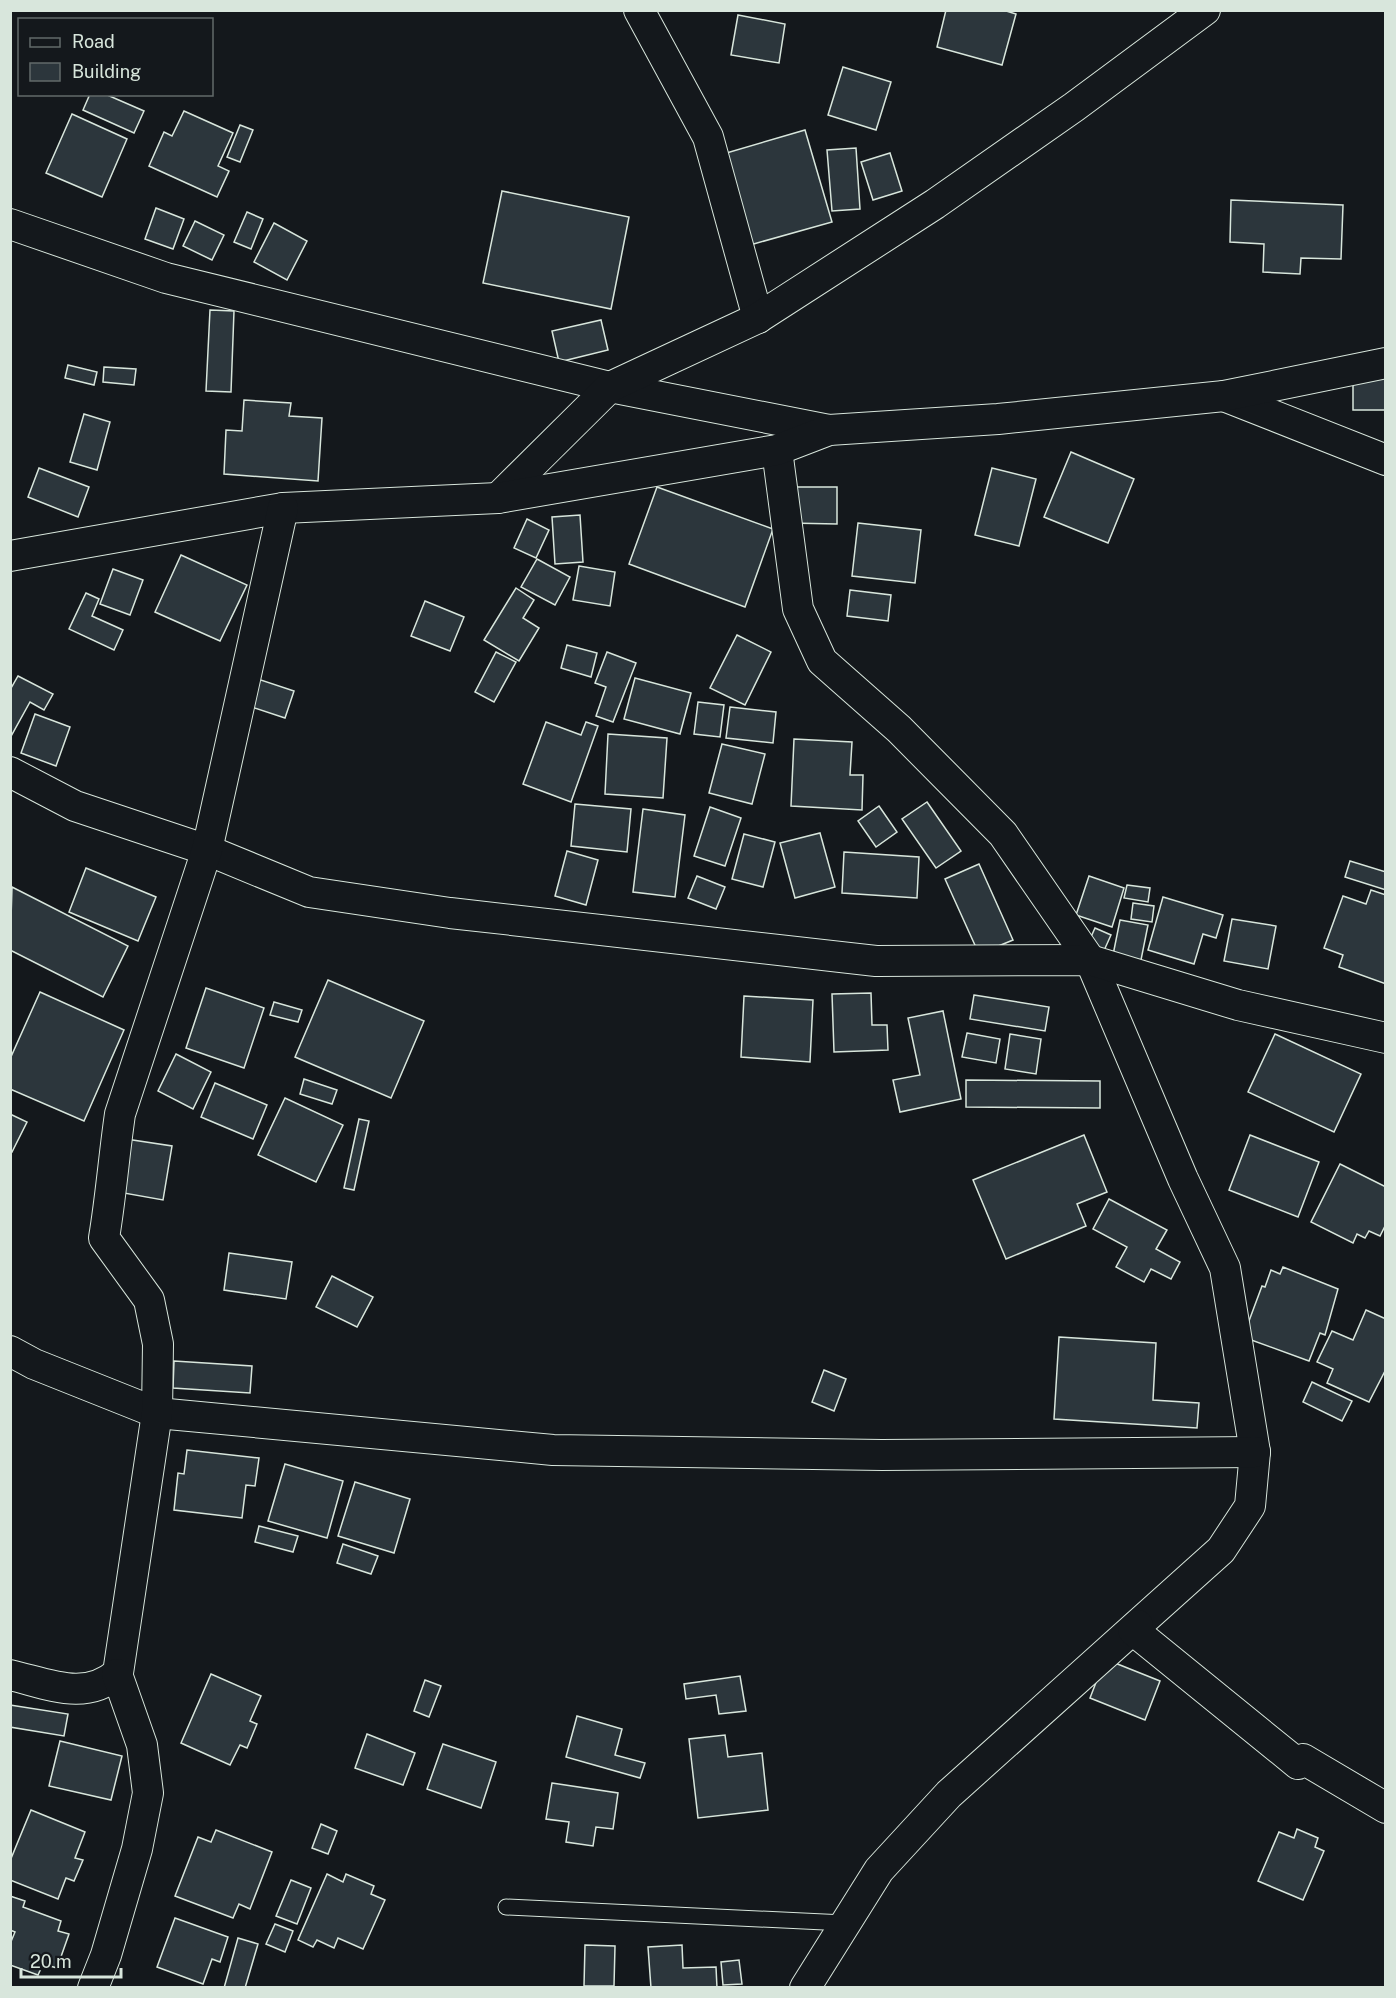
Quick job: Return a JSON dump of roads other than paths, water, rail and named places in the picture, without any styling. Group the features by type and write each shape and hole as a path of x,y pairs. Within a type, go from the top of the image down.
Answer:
{"street":[{"path":"639,10 708,137 758,318"},
{"path":"498,498 610,387 758,318 935,204 1074,107 1205,10"},
{"path":"10,224 166,278 610,387 829,430 999,419 1224,396 1386,363"},
{"path":"1224,396 1386,460"},
{"path":"10,556 283,508 498,498 777,450 829,430"},
{"path":"777,450 798,609 822,661 899,729 1003,834 1090,960 1183,1179 1225,1268 1255,1452 1250,1506 1221,1550 949,1794 879,1870 805,1988"},
{"path":"93,1988 106,1955 137,1849 148,1793 142,1745 117,1674 156,1413 158,1344 149,1300 104,1238 120,1114 207,850 283,508"},
{"path":"10,772 75,806 207,850 309,892 450,913 876,961 1090,960 1238,1005 1386,1038"},
{"path":"10,1351 34,1364 156,1413 554,1450 882,1455 1255,1452"},
{"path":"1138,1625 1134,1630 1298,1764 1303,1759 1386,1808"},
{"path":"10,1675 73,1690 100,1687 117,1674"}],"lane":[{"path":"506,1907 845,1923"}]}
